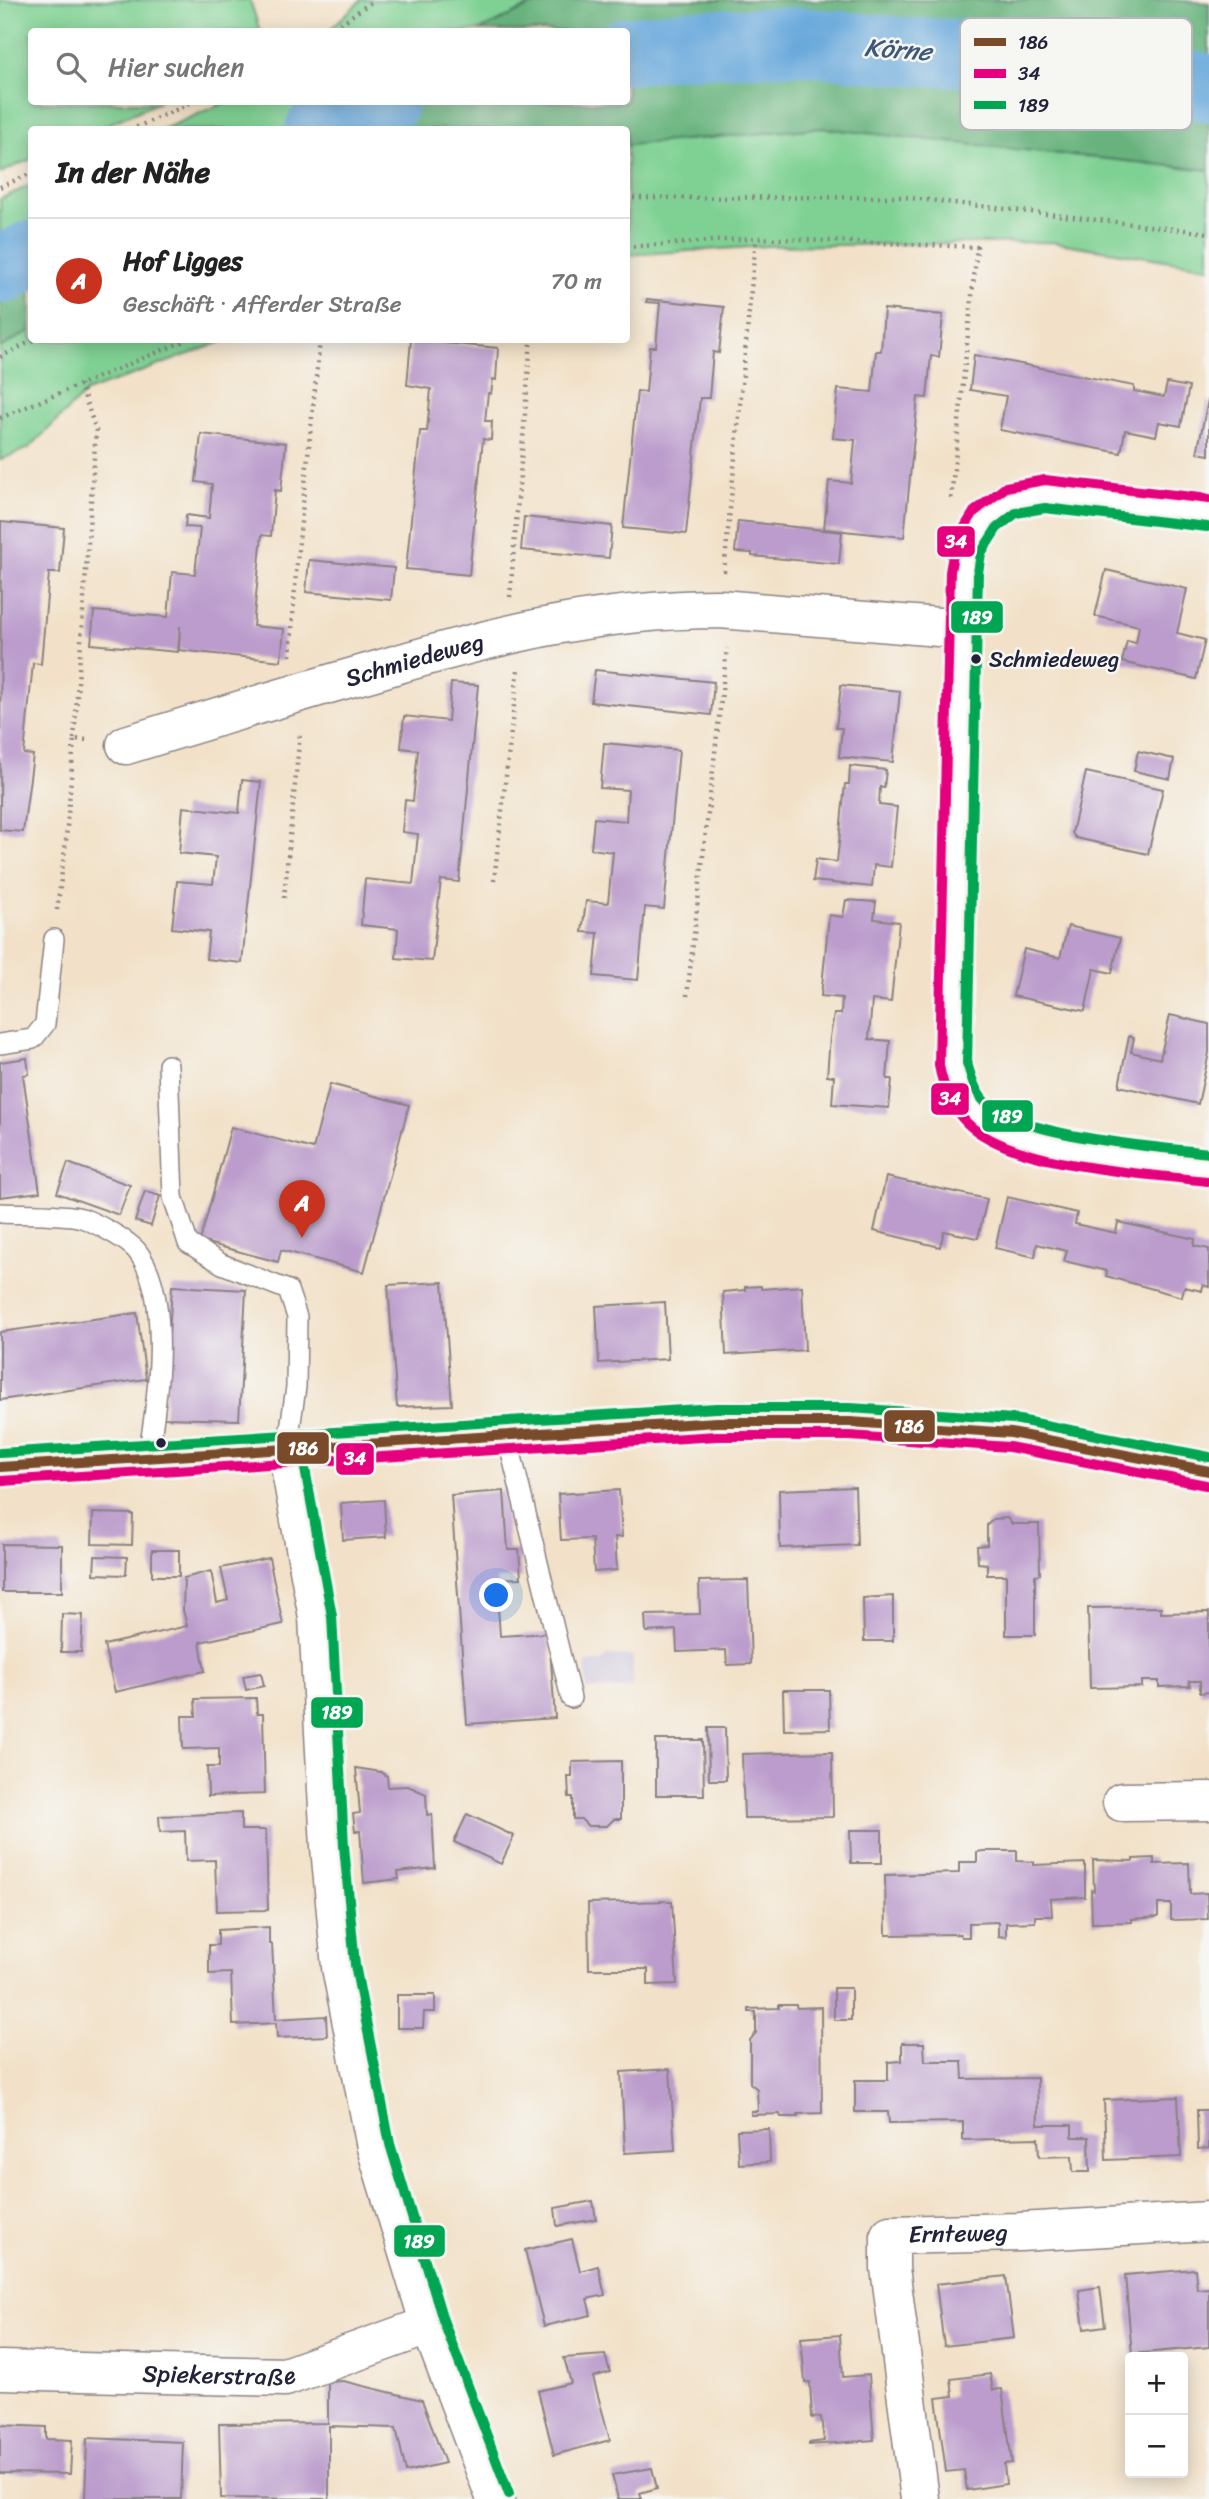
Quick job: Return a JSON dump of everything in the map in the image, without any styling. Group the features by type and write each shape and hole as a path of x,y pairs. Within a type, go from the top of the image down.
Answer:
{"street":[{"path":"1209,513 1045,494 1010,500 986,519 968,548 964,572 953,1065 961,1090 977,1114 1009,1133 1032,1140 1209,1167"},
{"name":"Schmiedeweg","path":"126,745 479,640 594,617 681,609 726,609 963,629"},
{"path":"0,1467 717,1422 850,1422 1011,1433 1209,1471"},
{"path":"287,1450 318,1617 330,1847 341,1967 376,2147 430,2325 496,2499"},
{"path":"1122,1802 1209,1801"},
{"name":"Ernteweg","path":"920,2499 890,2268 890,2235 1020,2232 1209,2221"},
{"name":"Spiekerstraße","path":"0,2370 285,2377 430,2325"}],"lane":[{"path":"0,1044 33,1039 45,1024 54,939"},
{"path":"168,1065 173,1197 188,1243 222,1264 288,1290 297,1317 296,1387 287,1450"},
{"path":"1,1213 80,1218 107,1230 137,1251 153,1284 159,1326 158,1397 148,1457"},
{"path":"506,1436 571,1698"}],"path":[{"path":"335,28 374,0"},
{"path":"140,126 187,105"},
{"path":"0,187 28,175"},
{"path":"630,198 903,197 1209,233"},
{"path":"630,247 755,238 976,247 951,500 968,548"},
{"path":"687,996 726,609 755,238"},
{"path":"0,358 28,343"},
{"path":"0,418 180,343"},
{"path":"284,898 296,694 298,561 320,343"},
{"path":"494,881 515,633 531,343"},
{"path":"54,939 66,841 96,430 80,384"},
{"path":"74,738 126,745"}],"shaded area":[{"path":"608,1655 633,1656 633,1688 586,1690 586,1662 601,1662"}],"green space":[{"path":"0,0 250,0 259,28 28,28 28,105 152,105 104,126 28,126 28,160 0,173"},
{"path":"361,0 573,0 530,6 485,28 331,28"},
{"path":"573,0 1170,0 1209,3 1209,170 821,128 630,145 630,126 328,126 350,105 630,105 630,28 485,28 530,6"},
{"path":"219,105 350,105 328,126 170,126"},
{"path":"821,128 1209,170 1209,267 1052,242 768,246 630,255 630,145"},
{"path":"28,186 28,278 0,290 0,199"},
{"path":"28,278 28,332 0,348 0,290"},
{"path":"28,332 28,343 219,343 86,392 29,448 0,460 0,348"}],"building":[{"path":"647,299 724,307 719,353 713,352 709,398 700,398 686,534 623,528 637,391 646,392 650,347 656,347 660,303 646,302"},
{"path":"884,309 943,315 939,357 931,356 927,398 918,397 904,537 824,529 829,481 851,483 855,440 833,438 838,389 872,392 876,351 881,351"},
{"path":"411,343 498,348 496,380 493,379 491,394 488,393 485,421 492,421 491,440 483,439 469,575 406,569 420,431 427,431 431,389 407,385"},
{"path":"974,355 1134,386 1134,391 1164,397 1167,383 1189,387 1181,426 1159,422 1156,436 1125,430 1121,453 1000,430 1006,396 970,390"},
{"path":"1209,401 1209,455 1197,453"},
{"path":"201,434 286,443 281,491 275,490 271,536 262,535 253,626 284,629 281,661 179,650 180,626 178,652 91,644 94,611 168,617 172,572 195,574 200,528 185,527 186,515 209,518 212,484 196,482"},
{"path":"524,517 612,526 609,558 521,550"},
{"path":"738,521 842,532 839,564 735,552"},
{"path":"1,522 64,528 60,573 49,573 41,664 33,663 24,754 33,755 23,832 0,830"},
{"path":"309,560 394,568 391,600 306,592"},
{"path":"1106,570 1187,589 1177,633 1205,640 1196,679 1122,662 1127,641 1136,643 1139,626 1095,616"},
{"path":"595,670 714,682 711,715 591,702"},
{"path":"451,683 478,685 459,882 441,880 432,961 396,958 398,929 361,925 365,879 413,884 418,834 402,832 405,800 413,801 418,750 401,748 404,716 448,721"},
{"path":"841,685 900,691 893,762 839,757 842,728 836,728"},
{"path":"604,743 679,750 664,909 645,907 638,980 594,976 598,933 582,932 586,901 608,903 613,852 591,849 594,818 626,821 628,790 600,788"},
{"path":"1138,751 1174,759 1170,779 1134,771"},
{"path":"850,766 886,770 884,788 880,787 879,805 897,807 891,867 874,865 872,887 813,881 816,859 837,862 845,784 849,784"},
{"path":"1086,772 1163,789 1148,854 1076,838 1072,833"},
{"path":"242,780 261,782 242,963 206,959 209,932 172,928 177,881 213,884 216,857 179,853 183,807 239,813"},
{"path":"846,900 876,902 874,919 899,922 891,1002 872,1000 869,1039 890,1041 887,1079 892,1079 889,1108 832,1104 834,1076 827,1076 830,1037 834,1014 841,1014 842,998 821,996 829,915 843,917"},
{"path":"1068,926 1120,938 1112,973 1094,969 1085,1011 1013,996 1024,949 1060,958"},
{"path":"1170,1015 1209,1024 1209,1053 1198,1104 1119,1086 1129,1036 1134,1038 1131,1052 1160,1059"},
{"path":"27,1058 29,1074 23,1075 40,1192 0,1197 0,1062"},
{"path":"330,1084 409,1105 364,1272 281,1250 278,1262 200,1241 231,1127 313,1149"},
{"path":"68,1163 130,1185 119,1215 57,1193"},
{"path":"886,1177 987,1199 978,1238 944,1231 940,1247 874,1231"},
{"path":"145,1191 160,1196 151,1226 135,1221"},
{"path":"1007,1197 1077,1213 1075,1224 1116,1233 1118,1222 1195,1239 1194,1246 1209,1249 1209,1287 1203,1285 1202,1291 1184,1287 1182,1297 1106,1276 1107,1271 1064,1261 1067,1251 1037,1244 1035,1257 995,1248"},
{"path":"443,1282 452,1405 397,1407 388,1285"},
{"path":"172,1286 246,1290 239,1420 164,1418"},
{"path":"761,1286 761,1289 802,1286 805,1350 726,1355 723,1292"},
{"path":"665,1302 668,1359 599,1363 596,1306"},
{"path":"137,1313 146,1379 0,1400 0,1332"},
{"path":"855,1487 857,1545 780,1548 779,1490"},
{"path":"619,1490 622,1537 615,1537 617,1570 594,1572 592,1539 561,1540 558,1494"},
{"path":"504,1491 508,1550 519,1550 521,1578 496,1579 500,1636 549,1633 555,1718 467,1724 451,1495"},
{"path":"384,1500 386,1537 343,1540 341,1503"},
{"path":"93,1513 133,1514 132,1545 92,1544"},
{"path":"1007,1518 1012,1524 1039,1524 1040,1574 1035,1575 1035,1635 1006,1635 1006,1575 987,1575 987,1564 978,1563 977,1546 987,1545 987,1525 994,1519"},
{"path":"2,1544 62,1545 62,1592 2,1592"},
{"path":"152,1550 179,1550 179,1576 152,1576"},
{"path":"95,1556 127,1557 126,1575 94,1574"},
{"path":"269,1558 283,1624 200,1642 205,1671 115,1692 104,1645 187,1626 183,1610 184,1578 211,1571 217,1603 228,1600 221,1568"},
{"path":"748,1580 751,1664 727,1665 726,1650 677,1652 676,1630 646,1632 645,1615 700,1614 699,1581"},
{"path":"893,1596 893,1641 864,1641 863,1598"},
{"path":"1161,1607 1161,1613 1209,1612 1209,1692 1200,1693 1200,1681 1189,1681 1190,1686 1159,1687 1159,1681 1142,1681 1142,1687 1090,1688 1088,1608"},
{"path":"62,1614 83,1615 81,1652 61,1652"},
{"path":"261,1673 264,1686 246,1690 243,1676"},
{"path":"783,1690 829,1690 830,1729 784,1730"},
{"path":"256,1698 257,1714 263,1714 265,1794 208,1796 207,1767 219,1767 219,1748 183,1749 182,1716 196,1716 195,1699"},
{"path":"708,1728 725,1728 726,1780 709,1780"},
{"path":"656,1740 703,1740 704,1795 656,1795"},
{"path":"832,1752 833,1817 744,1818 742,1754"},
{"path":"621,1761 621,1819 614,1819 607,1826 588,1826 581,1819 573,1819 573,1797 569,1797 568,1777 572,1777 572,1762"},
{"path":"356,1768 381,1772 387,1776 388,1787 408,1786 426,1794 427,1815 432,1814 435,1868 398,1872 399,1879 364,1883 360,1831 355,1831 353,1814 360,1813"},
{"path":"241,1813 241,1830 266,1830 268,1910 217,1911 215,1860 186,1861 185,1831 160,1832 159,1816"},
{"path":"467,1814 514,1836 501,1864 454,1842"},
{"path":"850,1830 882,1830 882,1863 851,1863"},
{"path":"1017,1851 1017,1861 1034,1862 1034,1865 1085,1863 1085,1897 1051,1899 1052,1916 1035,1916 1035,1922 1006,1923 1006,1937 998,1936 998,1922 969,1923 969,1937 961,1937 960,1934 886,1935 885,1875 959,1873 959,1862 977,1862 977,1852"},
{"path":"1154,1858 1154,1864 1189,1863 1190,1894 1207,1893 1208,1919 1171,1920 1171,1904 1158,1904 1158,1917 1132,1919 1132,1922 1092,1923 1093,1860 1133,1861"},
{"path":"672,1901 677,1984 648,1985 648,1969 589,1969 588,1903"},
{"path":"269,1927 276,2019 326,2016 327,2036 277,2038 276,2023 233,2025 231,1973 209,1974 209,1945 218,1945 218,1930"},
{"path":"834,1988 851,1988 851,2020 834,2020"},
{"path":"397,1995 435,1995 435,2012 424,2012 423,2028 397,2028"},
{"path":"779,2005 796,2005 797,2008 821,2007 822,2113 798,2114 798,2117 781,2117 780,2114 751,2115 751,2111 758,2111 757,2089 750,2083 750,2040 756,2033 756,2012 749,2012 749,2009 779,2008"},
{"path":"902,2043 924,2043 925,2061 962,2061 963,2079 1037,2078 1038,2125 1072,2125 1072,2137 1089,2137 1090,2172 1073,2172 1072,2156 1039,2157 1038,2138 963,2140 963,2122 889,2123 888,2112 855,2112 855,2080 888,2080 888,2062 902,2061"},
{"path":"670,2069 675,2150 625,2153 621,2072"},
{"path":"1178,2097 1181,2157 1106,2160 1104,2100"},
{"path":"1197,2110 1209,2110 1209,2148 1198,2149"},
{"path":"769,2129 770,2162 739,2164 737,2130"},
{"path":"593,2201 596,2219 557,2226 555,2208"},
{"path":"572,2239 580,2271 598,2266 605,2295 587,2299 591,2315 544,2326 525,2250"},
{"path":"1195,2269 1197,2289 1209,2288 1209,2347 1132,2352 1125,2275"},
{"path":"1006,2276 1014,2338 944,2346 936,2284"},
{"path":"1100,2287 1105,2326 1084,2329 1079,2290"},
{"path":"840,2335 843,2377 869,2375 874,2440 809,2445 824,2441 821,2417 812,2418 810,2382 805,2382 801,2338"},
{"path":"605,2355 610,2372 593,2377 610,2440 554,2455 538,2391 571,2383 564,2358"},
{"path":"990,2374 993,2390 1002,2389 1012,2463 1004,2464 1006,2484 967,2490 964,2470 946,2472 936,2398 953,2396 951,2379"},
{"path":"343,2381 422,2400 445,2463 406,2472 396,2428 329,2426 329,2499 221,2498 219,2424 328,2423 328,2382"},
{"path":"0,2425 46,2427 46,2439 72,2440 70,2474 0,2473"},
{"path":"87,2438 183,2442 181,2499 85,2499"},
{"path":"652,2468 657,2488 640,2493 642,2499 618,2499 612,2475"}],"waterway":[{"name":"Körne","path":"630,51 687,44 799,41 909,52 960,53"},
{"name":"Körne","path":"1192,85 1209,88"},
{"name":"Körne","path":"328,126 378,105"},
{"name":"Körne","path":"0,270 28,256"}],"transit line":[{"name":"34","path":"1207,1181 1080,1166 1045,1159 986,1137 966,1122 956,1110 948,1095 939,1065 950,572 955,543 974,512 1006,487 1045,480 1209,499"},
{"name":"189","path":"1207,527 1045,508 1016,513 997,528 981,553 978,573 967,1063 976,1089 985,1102 1002,1114 1027,1124 1091,1138 1209,1153"},
{"name":"189","path":"0,1453 716,1408 850,1408 1014,1419 1209,1457"},
{"name":"186","path":"0,1467 717,1422 850,1422 1011,1433 1209,1471"},
{"name":"34","path":"1,1481 717,1436 850,1436 1009,1447 1206,1485"},
{"name":"189","path":"301,1447 332,1616 344,1846 355,1965 390,2144 443,2320 509,2494"}],"place":[{"name":"Schmiedeweg","path":"976,659"},
{"name":"Hof Ligges","path":"302,1238"}]}
